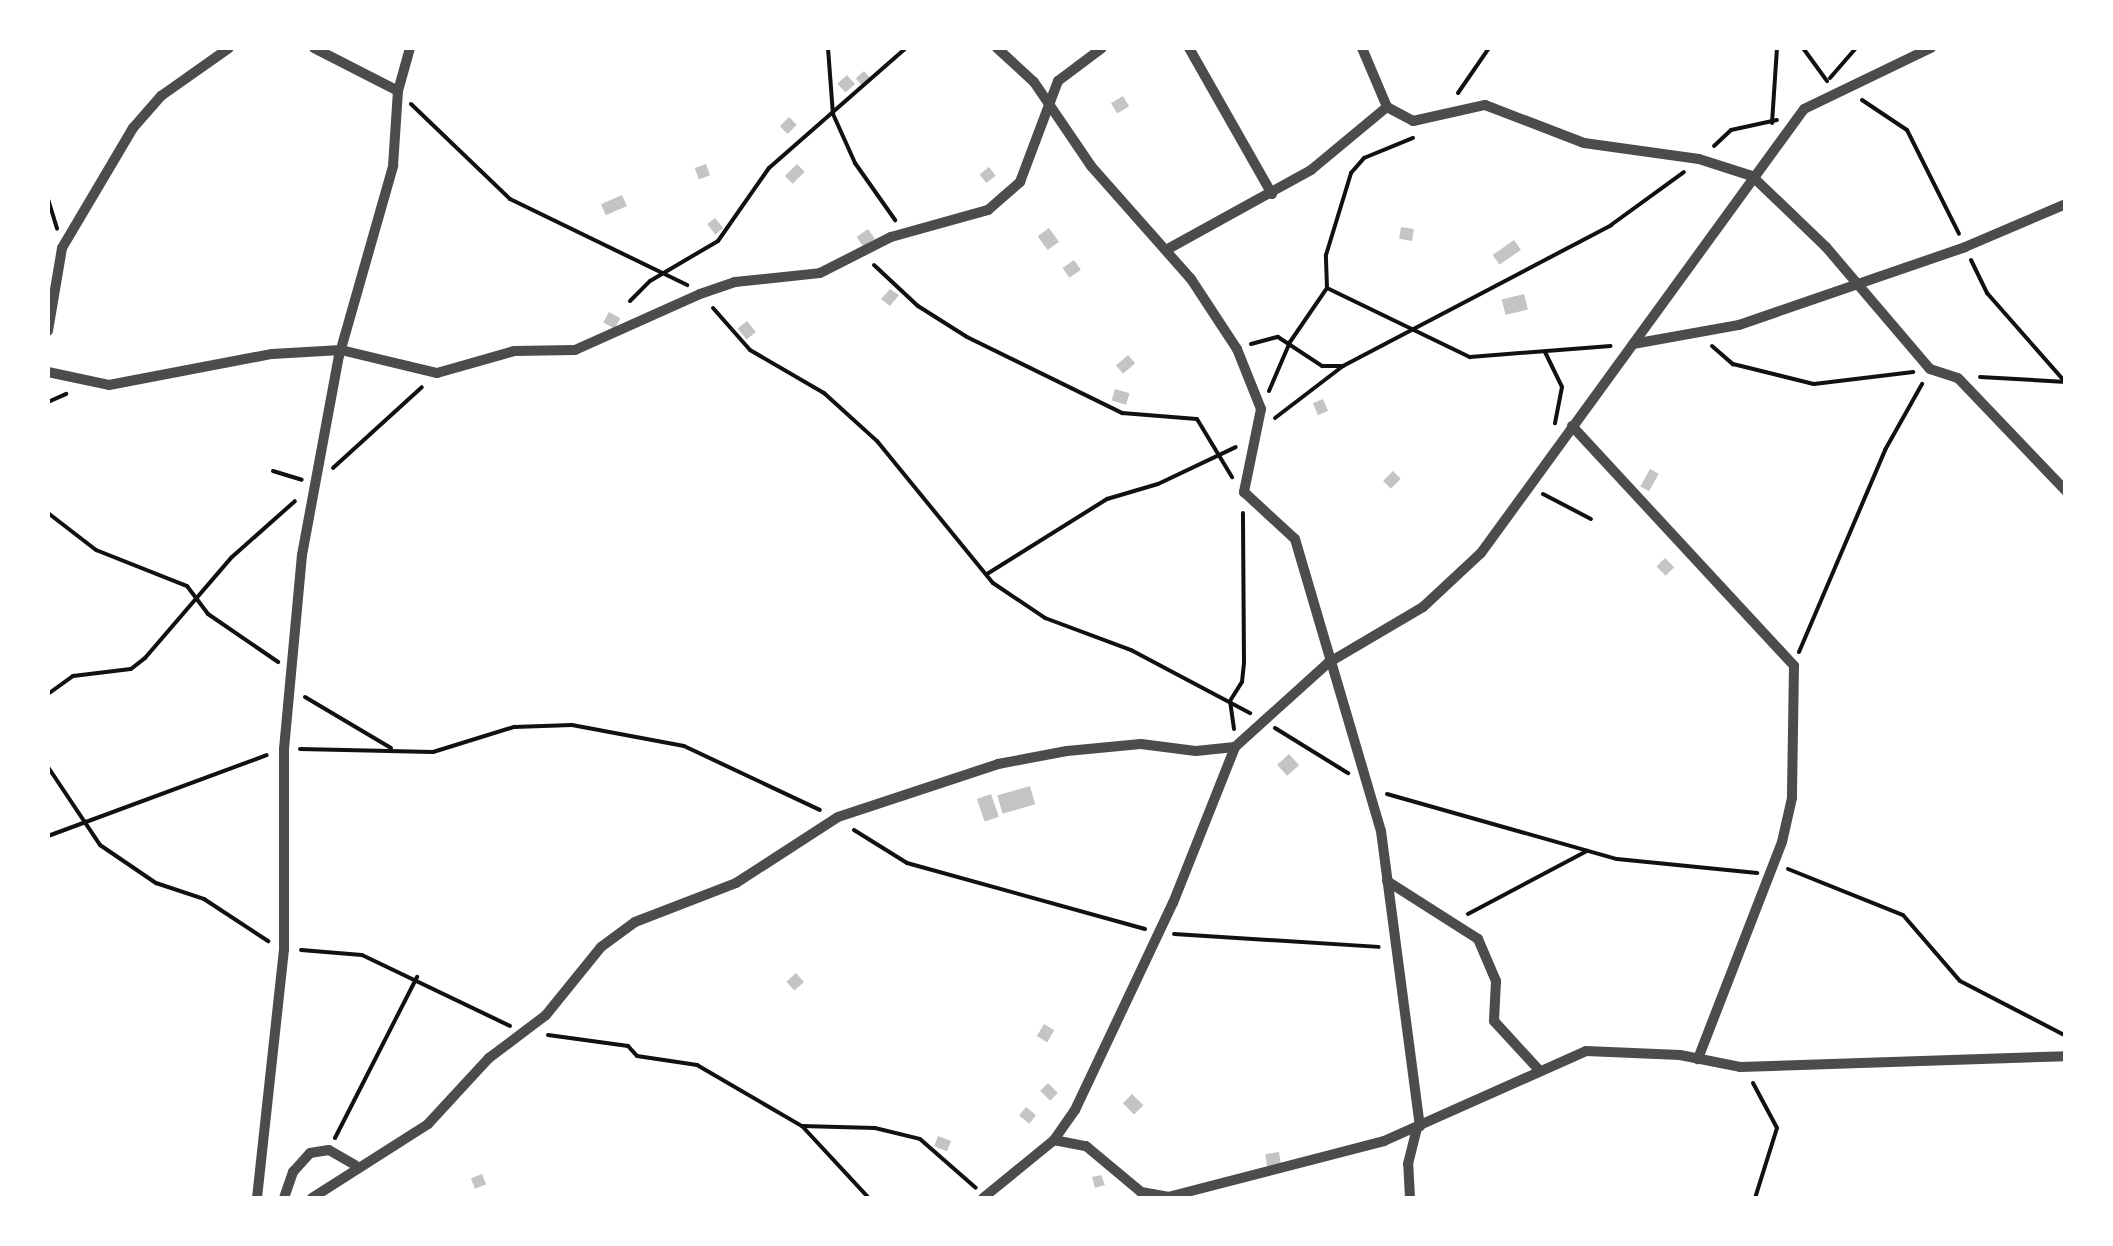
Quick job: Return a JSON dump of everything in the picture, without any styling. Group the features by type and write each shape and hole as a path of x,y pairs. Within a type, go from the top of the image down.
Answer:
{"street":[{"path":"48,331 62,248 132,128 161,96 229,48"},
{"path":"314,48 398,91"},
{"path":"257,1198 284,949 284,749 313,484 341,350 393,166 398,91 410,48"},
{"path":"997,48 1048,102 1092,166 1166,250 1237,349 1260,409 1244,492 1295,540 1328,663 1354,724 1370,788 1387,882 1419,1127 1408,1164 1410,1198"},
{"path":"48,372 109,384 272,354 341,350 437,373 514,352 575,350 700,294 736,282 820,273 904,232 977,214 1011,192 1058,81 1102,48"},
{"path":"1189,48 1272,194"},
{"path":"1362,48 1387,107 1413,121 1450,108 1485,105 1584,142 1699,159 1752,176 1860,285 1930,369 1958,378 2066,492"},
{"path":"984,1198 1054,1140 1076,1110 1159,933 1237,746 1328,663 1451,586 1530,488 1772,148 1804,109 1931,48"},
{"path":"1166,250 1272,194 1387,107"},
{"path":"1633,344 1696,334 1860,285 1965,248 2066,204"},
{"path":"1572,426 1794,666 1792,798 1698,1059"},
{"path":"312,1198 355,1165 428,1124 489,1058 526,1032 600,947 635,922 736,883 838,817 998,764 1068,751 1141,744 1196,752 1237,746"},
{"path":"1387,882 1455,918 1487,955 1499,1001 1494,1021 1540,1071"},
{"path":"1054,1140 1086,1146 1141,1192 1168,1197 1419,1127 1540,1071 1597,1050 1740,1067 2066,1056"},
{"path":"284,1198 302,1158 329,1150 355,1165"}],"path":[{"path":"828,48 833,114 856,163 904,232"},
{"path":"630,301 718,241 769,168 906,48"},
{"path":"1450,108 1489,48"},
{"path":"1772,148 1777,48"},
{"path":"1803,48 1827,82 1907,130 1987,293 2065,382"},
{"path":"398,91 510,200 576,237 668,272 700,294 750,350 824,394 878,441 986,575 1045,618 1132,650 1230,701 1370,788 1588,851 1769,868 1902,915 1960,981 2066,1036"},
{"path":"986,575 1107,499 1218,458 1257,434 1343,366 1418,330 1611,225 1731,130 1772,122 1804,109"},
{"path":"1260,409 1290,342 1327,288 1326,254 1351,173 1364,158 1424,128"},
{"path":"48,198 62,248"},
{"path":"863,255 918,306 967,336 1122,413 1197,419 1218,458 1244,492 1242,682 1230,701 1237,746"},
{"path":"1327,288 1470,357 1633,344"},
{"path":"1696,334 1733,364 1814,384 1930,369"},
{"path":"1237,349 1278,336 1322,366 1343,366"},
{"path":"1544,352 1562,387 1550,438"},
{"path":"1794,666 1884,450 1930,369"},
{"path":"48,694 73,676 131,668 313,484 437,373"},
{"path":"1958,378 2065,382"},
{"path":"274,471 313,484"},
{"path":"1530,488 1592,519"},
{"path":"48,513 96,550 172,578 199,597 208,614 269,652 308,700 391,748"},
{"path":"48,836 284,749 391,748 433,752 514,727 589,728 684,746 838,817 906,864 1159,933 1394,947"},
{"path":"48,767 100,844 156,883 204,899 284,949 362,955 417,977 526,1032 628,1046 637,1056 697,1065 802,1126 869,1198"},
{"path":"1455,918 1588,851"},
{"path":"329,1150 417,977"},
{"path":"1740,1067 1777,1128 1755,1198"},
{"path":"802,1126 875,1128 920,1139 984,1198"}],"building":[{"path":"864,71 871,79 863,87 856,78"},
{"path":"847,75 855,84 845,93 837,84"},
{"path":"1123,96 1129,106 1117,113 1111,103"},
{"path":"789,117 797,125 788,134 780,126"},
{"path":"706,164 710,175 699,179 695,168"},
{"path":"797,164 805,172 793,184 785,176"},
{"path":"989,167 996,176 986,183 980,174"},
{"path":"622,195 627,206 606,215 601,204"},
{"path":"715,218 723,228 715,234 707,224"},
{"path":"1401,227 1414,229 1412,241 1399,239"},
{"path":"1049,228 1059,242 1048,250 1038,236"},
{"path":"868,229 875,239 863,247 857,237"},
{"path":"1514,240 1521,250 1500,265 1493,255"},
{"path":"1074,260 1081,270 1069,278 1063,268"},
{"path":"890,289 899,295 890,306 881,299"},
{"path":"1524,294 1528,310 1506,315 1502,300"},
{"path":"609,312 620,318 615,329 603,322"},
{"path":"747,321 756,332 746,339 738,329"},
{"path":"1128,355 1135,363 1123,374 1116,365"},
{"path":"1115,389 1129,393 1126,405 1112,401"},
{"path":"1323,399 1328,411 1318,415 1313,403"},
{"path":"1650,469 1659,474 1649,491 1640,486"},
{"path":"1393,471 1401,479 1391,489 1383,481"},
{"path":"1665,558 1674,567 1666,576 1657,566"},
{"path":"1289,754 1299,765 1287,776 1277,765"},
{"path":"1030,786 1035,804 1003,814 997,795"},
{"path":"991,794 999,817 985,822 977,799"},
{"path":"796,973 804,982 794,991 786,982"},
{"path":"1044,1024 1054,1030 1047,1042 1037,1036"},
{"path":"1048,1083 1058,1093 1050,1101 1040,1091"},
{"path":"1132,1094 1143,1105 1134,1115 1123,1103"},
{"path":"1026,1107 1036,1115 1029,1124 1019,1116"},
{"path":"938,1136 951,1141 947,1151 934,1146"},
{"path":"1279,1152 1281,1165 1267,1167 1265,1154"},
{"path":"482,1174 486,1184 475,1189 471,1178"},
{"path":"1101,1175 1105,1185 1095,1188 1092,1177"}]}
